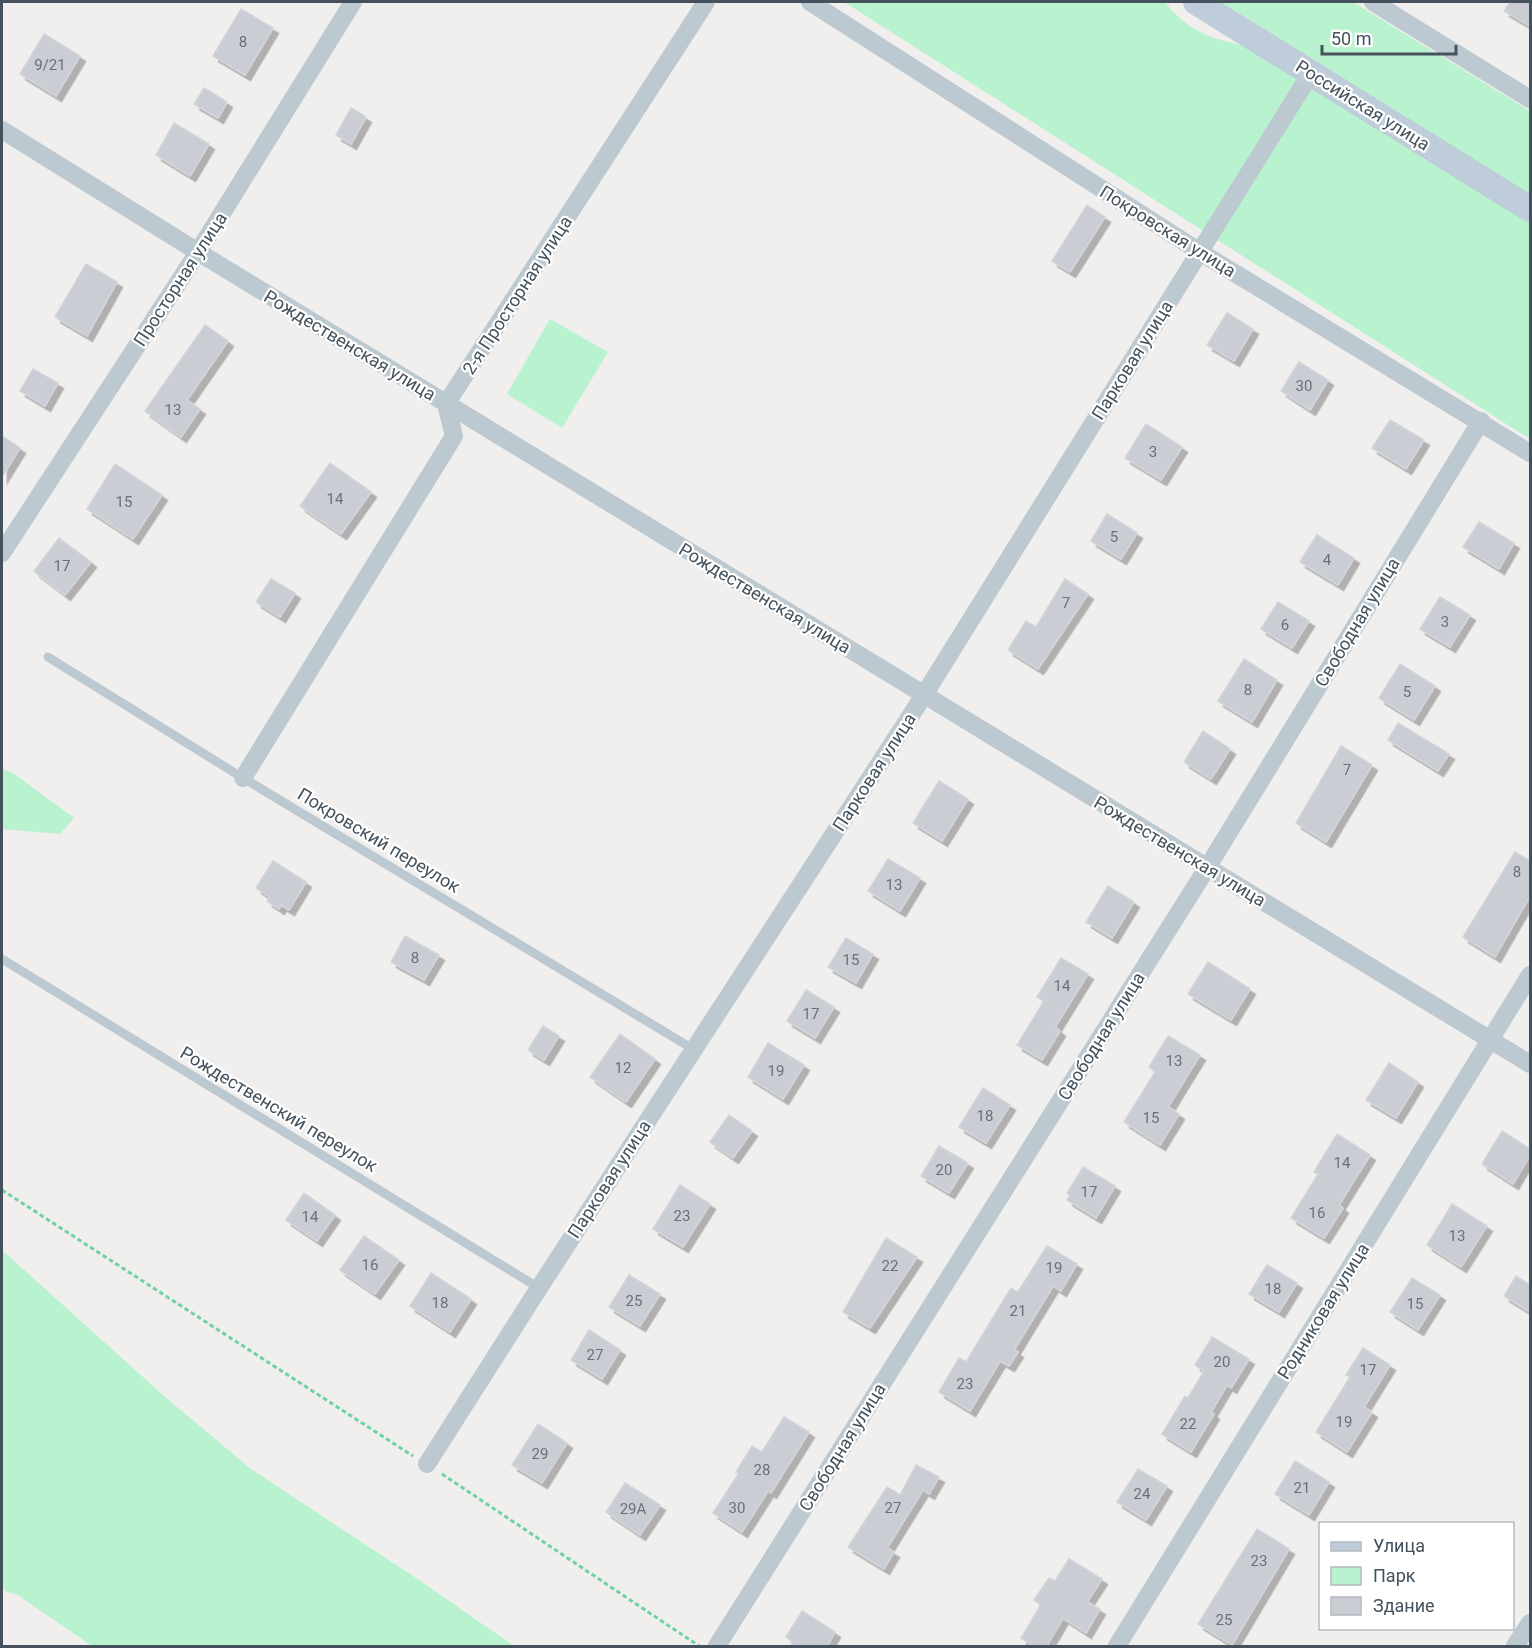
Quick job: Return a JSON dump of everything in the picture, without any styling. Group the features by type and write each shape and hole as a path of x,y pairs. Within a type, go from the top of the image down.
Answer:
{"main road":[{"name":"Российская улица","path":"1196,2 1530,209"}],"street":[{"name":"Просторная улица","path":"2,553 198,252 353,2"},
{"name":"2-я Просторная улица","path":"446,404 706,2"},
{"name":"Покровская улица","path":"810,2 1199,251 1530,453"},
{"path":"1373,2 1530,99"},
{"name":"Парковая улица","path":"427,1464 693,1049 924,695 1311,72"},
{"name":"Рождественская улица","path":"2,130 446,404 1530,1064"},
{"path":"243,778 454,436 446,404"},
{"name":"Свободная улица","path":"717,1647 1207,867 1481,421"},
{"name":"Родниковая улица","path":"1117,1647 1530,975"},
{"path":"1515,1647 1530,1623"}],"lane":[{"name":"Покровский переулок","path":"48,657 243,778 693,1049"},
{"name":"Рождественский переулок","path":"2,959 539,1288"}],"path":[{"path":"2,1190 427,1464 699,1647"}],"green space":[{"path":"844,2 1165,2 1174,13 1193,28 1224,41 1250,47 1530,222 1530,439"},
{"path":"1221,2 1353,2 1530,111 1530,195"},
{"path":"550,319 608,352 562,428 507,394"},
{"path":"2,769 13,773 74,818 60,834 2,829"},
{"path":"2,1250 164,1396 251,1469 514,1646 92,1646 16,1594 7,1592 2,1587"}],"building":[{"path":"1510,2 1530,2 1530,26 1504,11"},
{"path":"241,9 273,28 245,75 213,56"},
{"path":"44,34 80,56 56,96 20,74"},
{"path":"204,88 227,102 218,118 194,104"},
{"path":"351,108 366,117 351,144 336,135"},
{"path":"174,123 209,144 190,176 156,155"},
{"path":"1087,205 1105,217 1070,272 1052,261"},
{"path":"86,264 117,282 87,336 55,317"},
{"path":"1227,313 1253,329 1234,361 1207,345"},
{"path":"205,325 228,341 187,400 200,409 181,437 145,411"},
{"path":"1299,362 1328,380 1310,410 1281,391"},
{"path":"33,369 58,383 45,406 20,391"},
{"path":"1390,420 1424,440 1406,469 1372,448"},
{"path":"1146,424 1182,447 1161,480 1125,458"},
{"path":"2,436 20,448 2,477"},
{"path":"330,463 371,492 341,534 300,506"},
{"path":"115,464 162,495 133,539 87,509"},
{"path":"1107,514 1137,533 1121,559 1091,541"},
{"path":"1479,522 1514,543 1499,569 1463,547"},
{"path":"1317,535 1354,558 1338,585 1300,562"},
{"path":"59,538 91,562 65,595 34,571"},
{"path":"271,579 295,593 280,617 256,602"},
{"path":"1065,579 1088,594 1038,669 1008,650 1026,621 1036,627"},
{"path":"1440,597 1470,615 1450,647 1420,629"},
{"path":"1278,602 1309,621 1292,648 1261,629"},
{"path":"1244,659 1277,680 1252,722 1218,701"},
{"path":"1400,664 1435,686 1414,720 1379,698"},
{"path":"1398,723 1449,754 1438,771 1388,740"},
{"path":"1203,731 1230,749 1211,779 1184,762"},
{"path":"1341,746 1372,765 1326,842 1296,823"},
{"path":"939,781 968,799 942,841 913,823"},
{"path":"1515,852 1530,861 1530,896 1495,957 1463,937"},
{"path":"888,859 920,878 900,911 868,891"},
{"path":"273,861 306,882 289,910 281,905 279,909 267,901 270,897 256,888"},
{"path":"1108,886 1134,902 1112,938 1086,922"},
{"path":"405,936 439,955 424,980 391,962"},
{"path":"846,938 873,954 856,983 828,967"},
{"path":"1061,958 1088,974 1055,1027 1060,1031 1042,1060 1017,1045 1044,1001 1037,997"},
{"path":"1208,962 1250,989 1231,1020 1188,994"},
{"path":"806,990 834,1007 815,1038 787,1021"},
{"path":"543,1026 559,1036 544,1060 528,1050"},
{"path":"620,1034 655,1059 626,1102 590,1077"},
{"path":"1168,1036 1200,1055 1168,1107 1179,1114 1160,1145 1124,1122 1155,1072 1149,1067"},
{"path":"768,1043 804,1065 783,1099 748,1077"},
{"path":"1389,1063 1418,1082 1396,1118 1366,1100"},
{"path":"983,1088 1010,1105 986,1143 959,1127"},
{"path":"729,1115 752,1131 733,1158 710,1142"},
{"path":"1502,1131 1530,1149 1530,1155 1513,1184 1482,1164"},
{"path":"1337,1134 1370,1155 1339,1205 1343,1208 1324,1238 1291,1218 1318,1174 1314,1172"},
{"path":"939,1146 968,1163 949,1193 921,1176"},
{"path":"1083,1167 1115,1186 1096,1218 1067,1200 1070,1195 1067,1193"},
{"path":"680,1185 710,1204 683,1247 653,1229"},
{"path":"304,1193 335,1215 317,1241 286,1220"},
{"path":"1452,1204 1487,1226 1461,1267 1427,1245"},
{"path":"364,1236 399,1260 375,1294 340,1270"},
{"path":"886,1238 917,1257 870,1328 843,1312"},
{"path":"1047,1246 1077,1264 1061,1291 1053,1286 1014,1350 1018,1352 1009,1366 1000,1361 970,1411 939,1392 959,1358 966,1362 1011,1288 1018,1292"},
{"path":"1267,1265 1297,1283 1279,1312 1249,1294"},
{"path":"431,1273 471,1299 450,1332 410,1306"},
{"path":"629,1275 660,1294 640,1326 609,1307"},
{"path":"1516,1276 1530,1285 1530,1312 1504,1296"},
{"path":"1412,1278 1440,1295 1418,1330 1390,1312"},
{"path":"589,1330 620,1350 602,1379 571,1360"},
{"path":"1212,1337 1249,1359 1231,1388 1227,1385 1211,1412 1214,1414 1191,1452 1162,1434 1185,1396 1188,1398 1204,1371 1195,1365"},
{"path":"1363,1348 1390,1365 1364,1407 1372,1412 1347,1452 1316,1432 1350,1377 1346,1375"},
{"path":"784,1417 809,1432 771,1493 768,1491 742,1532 713,1513 739,1473 736,1472 752,1446 762,1452"},
{"path":"538,1424 567,1443 542,1483 512,1465"},
{"path":"1295,1461 1329,1482 1309,1515 1275,1494"},
{"path":"916,1465 939,1477 929,1494 923,1490 887,1548 894,1552 884,1569 848,1547 887,1487 900,1495"},
{"path":"1138,1469 1167,1486 1146,1520 1117,1502"},
{"path":"625,1483 660,1505 640,1535 606,1512"},
{"path":"1257,1529 1289,1549 1232,1645 1198,1624"},
{"path":"1069,1559 1102,1579 1087,1602 1100,1609 1086,1633 1063,1618 1046,1647 1035,1647 1021,1638 1041,1605 1034,1600 1049,1578 1055,1581"},
{"path":"802,1611 835,1632 827,1647 800,1647 786,1637"}]}
